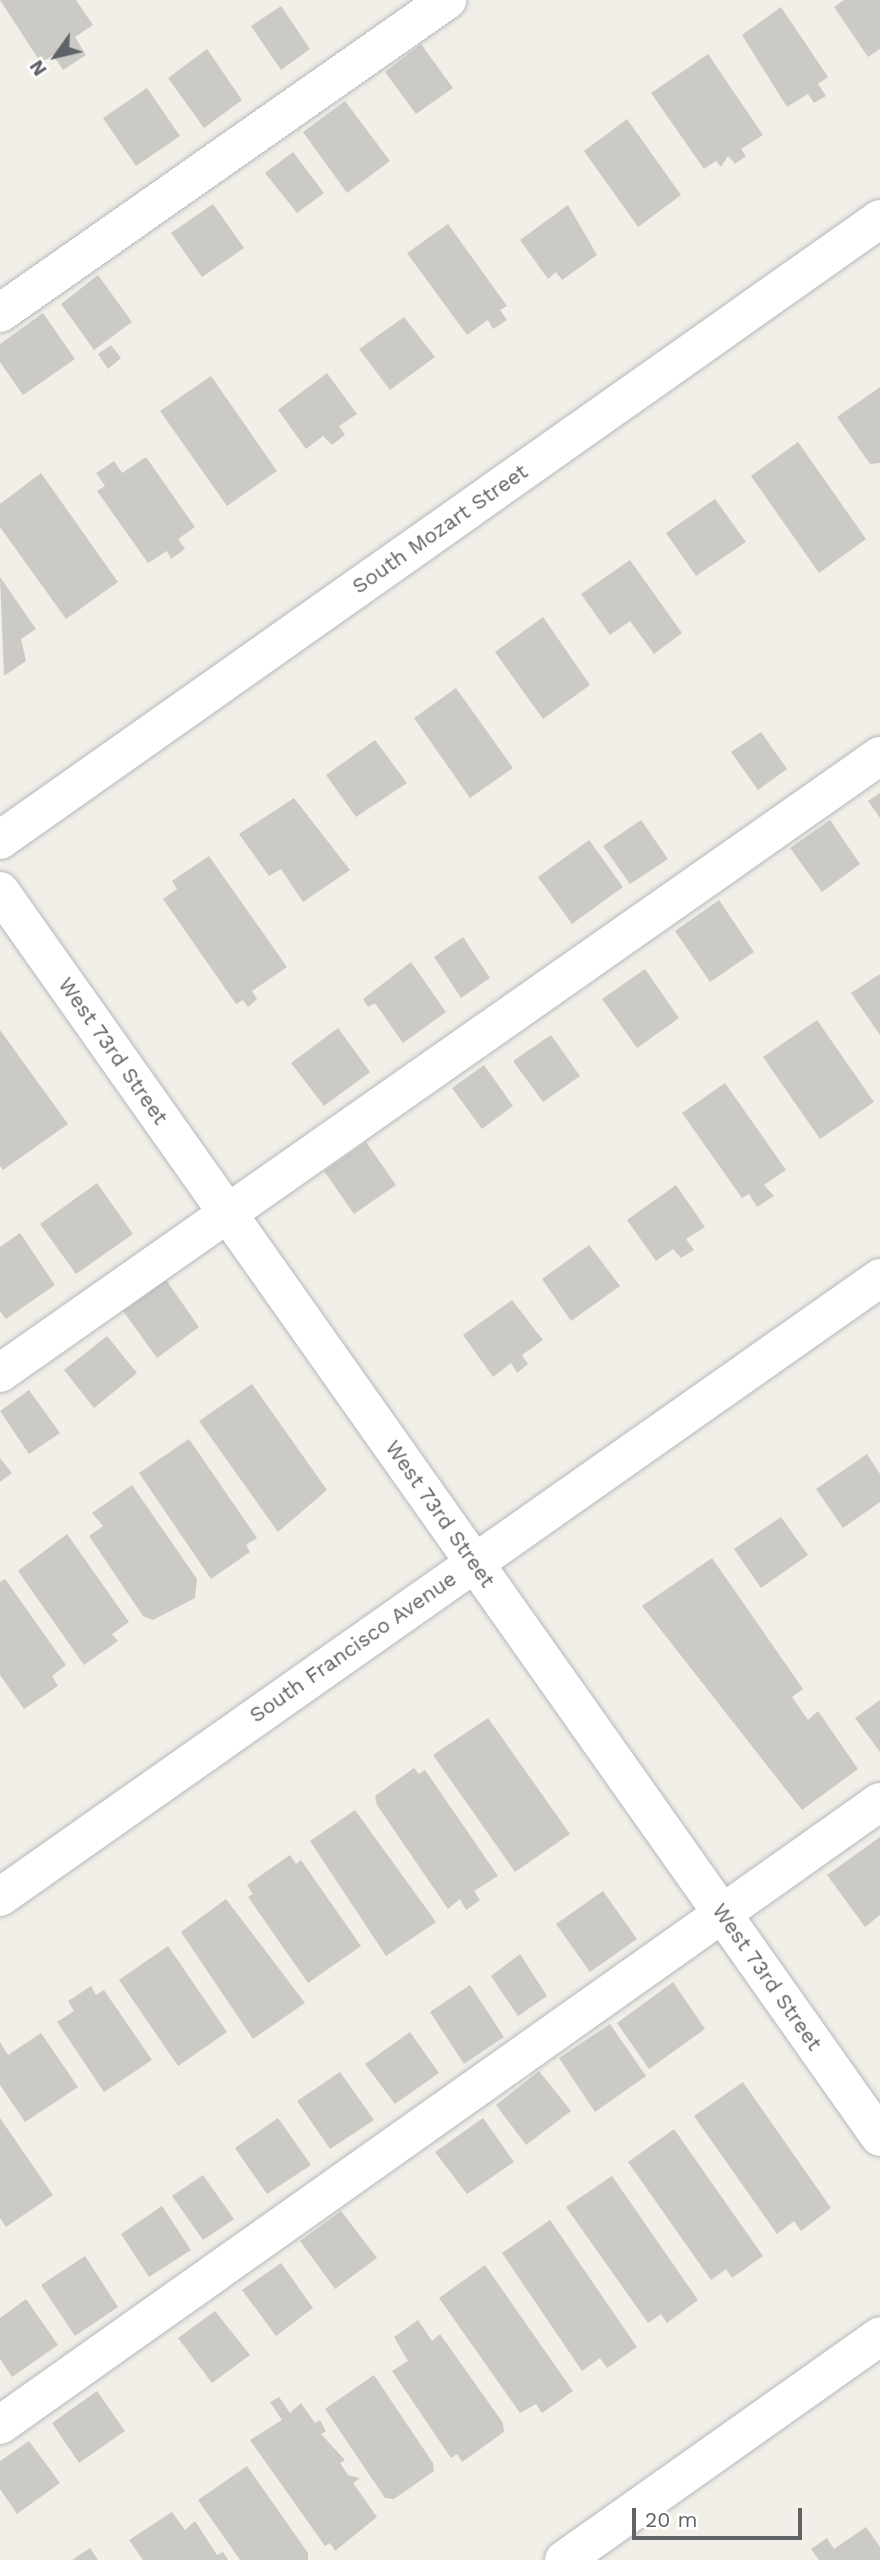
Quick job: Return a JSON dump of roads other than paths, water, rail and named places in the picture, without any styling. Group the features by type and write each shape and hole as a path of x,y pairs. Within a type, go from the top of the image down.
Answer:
{"street":[{"path":"0,313 447,0"},
{"name":"South Mozart Street","path":"0,841 880,219"},
{"path":"0,1373 880,756"},
{"name":"West 73rd Street","path":"0,891 880,2137"},
{"name":"South Francisco Avenue","path":"0,1897 880,1278"},
{"path":"0,2425 880,1802"},
{"path":"564,2560 880,2336"}]}
